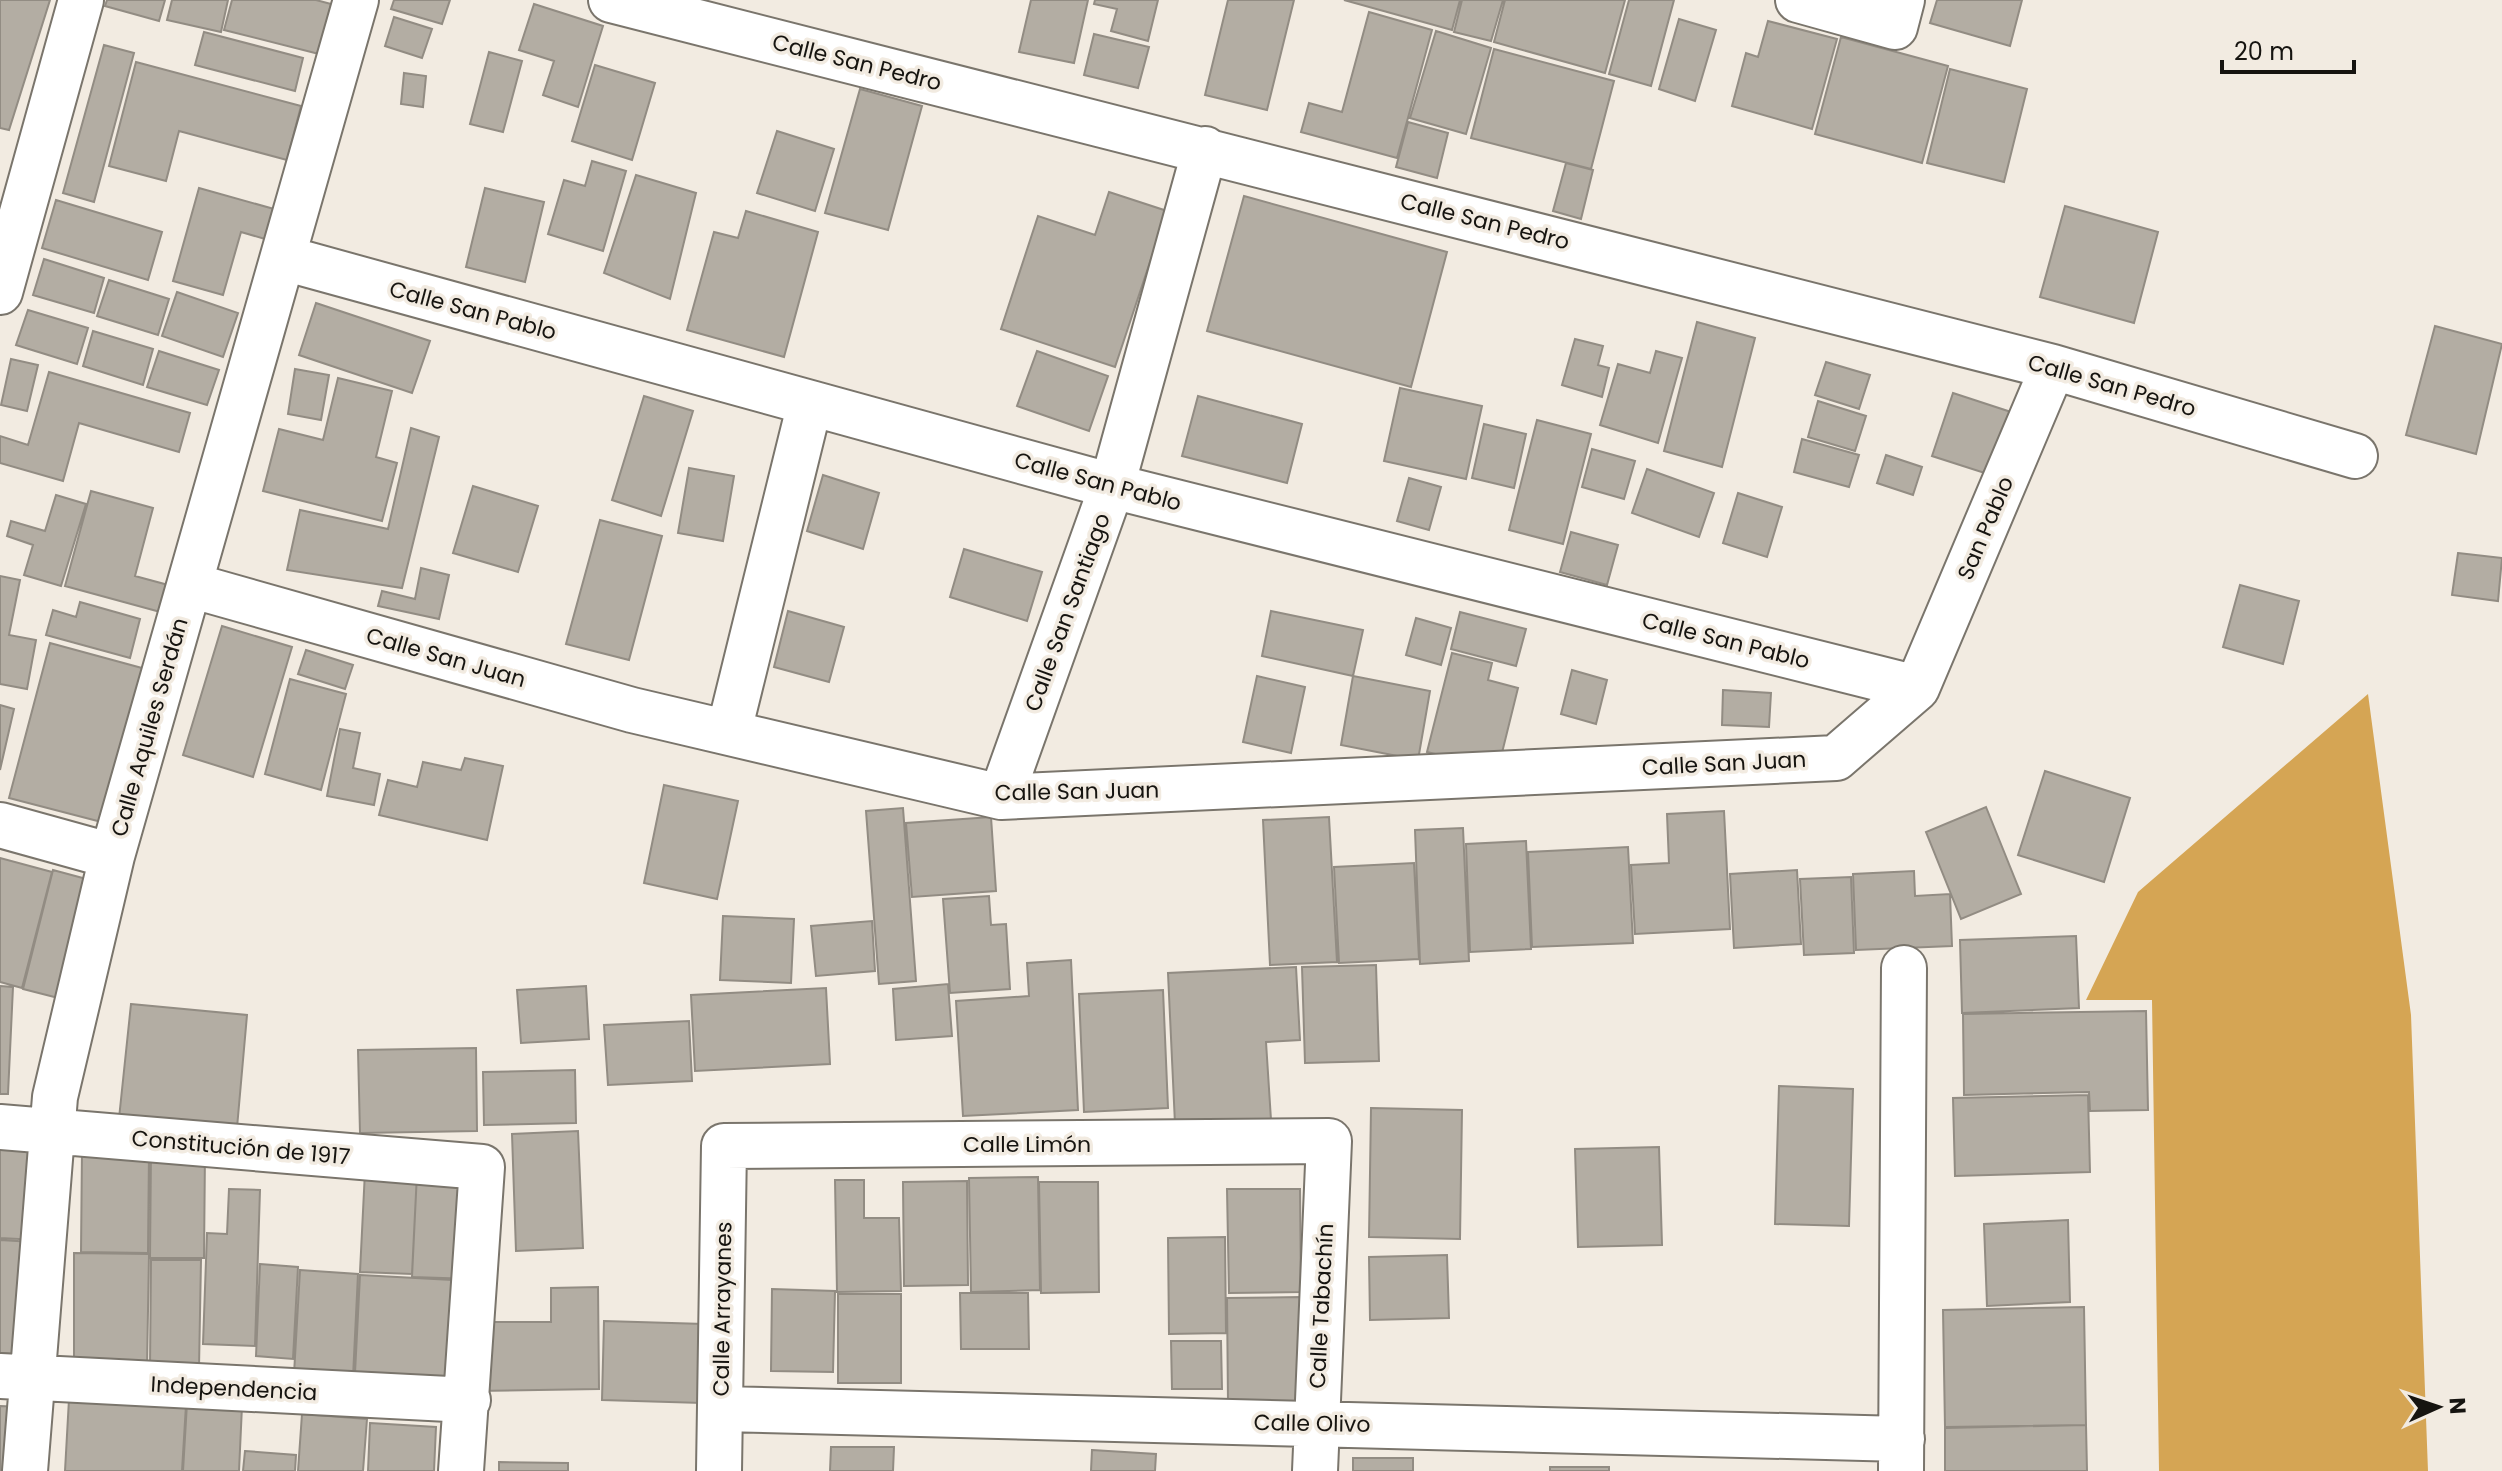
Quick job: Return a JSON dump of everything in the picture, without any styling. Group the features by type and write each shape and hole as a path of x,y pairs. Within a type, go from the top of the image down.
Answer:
{"street":[{"path":"0,292 81,0"},
{"name":"Calle Aquiles Serdán","path":"25,1471 16,1377 55,1097 112,856 356,0"},
{"name":"Calle San Pedro","path":"611,0 2053,367 2355,456"},
{"path":"1798,0 1895,27 1902,0"},
{"name":"Calle San Santiago","path":"1001,797 1112,486 1205,149"},
{"name":"Calle San Pablo","path":"284,258 1112,486 1917,688"},
{"name":"San Pablo","path":"1917,688 2053,367"},
{"path":"729,731 810,403"},
{"name":"Calle San Juan","path":"190,585 632,710 1001,797 1836,758 1917,688"},
{"path":"0,825 112,856"},
{"path":"1901,1455 1904,968"},
{"name":"Constitución de 1917","path":"0,1127 482,1167 468,1400"},
{"name":"Calle Limón","path":"724,1146 1329,1141"},
{"name":"Calle Tabachín","path":"1315,1471 1329,1141"},
{"name":"Calle Arrayanes","path":"719,1471 724,1146"},
{"name":"Independencia","path":"16,1377 468,1400"},
{"path":"461,1471 468,1400"},
{"name":"Calle Olivo","path":"721,1409 1316,1423 1901,1455"}],"shaded area":[{"path":"2368,694 2411,1015 2428,1471 2159,1471 2152,1000 2086,1000 2138,892"}],"building":[{"path":"0,0 50,0 9,130 0,128"},
{"path":"107,0 165,0 159,21 105,6"},
{"path":"172,0 228,0 221,32 167,20"},
{"path":"232,0 316,0 331,4 319,54 224,30"},
{"path":"394,0 450,0 442,24 391,9"},
{"path":"1031,0 1088,0 1074,63 1019,52"},
{"path":"1095,0 1158,0 1148,41 1111,31 1117,9 1094,4"},
{"path":"1228,0 1294,0 1267,110 1205,95"},
{"path":"1344,0 1460,0 1452,30"},
{"path":"1462,0 1503,0 1491,41 1454,32"},
{"path":"1505,0 1625,0 1605,73 1494,42"},
{"path":"1629,0 1674,0 1651,86 1609,74"},
{"path":"1937,0 2022,0 2010,46 1930,23"},
{"path":"534,4 603,26 578,107 543,95 554,61 519,50"},
{"path":"1369,12 1432,30 1397,158 1301,132 1309,103 1342,112"},
{"path":"394,17 432,29 422,58 385,46"},
{"path":"1679,19 1716,30 1695,101 1659,89"},
{"path":"1768,21 1837,39 1812,129 1732,106 1746,53 1758,57"},
{"path":"1436,31 1491,48 1466,134 1410,118"},
{"path":"204,32 303,58 295,91 195,65"},
{"path":"1094,34 1149,47 1138,88 1084,75"},
{"path":"1841,37 1948,66 1922,163 1815,134"},
{"path":"104,45 134,53 94,202 63,193"},
{"path":"1494,49 1614,81 1591,169 1471,138"},
{"path":"489,52 522,61 503,132 470,124"},
{"path":"136,62 301,106 287,160 179,131 166,181 109,166"},
{"path":"595,65 655,83 632,160 572,141"},
{"path":"1950,69 2027,89 2004,182 1927,163"},
{"path":"404,73 426,76 423,107 401,104"},
{"path":"860,89 922,106 888,230 825,213"},
{"path":"1408,122 1448,133 1437,178 1396,167"},
{"path":"777,131 834,149 815,211 757,193"},
{"path":"592,161 626,171 603,251 548,234 564,180 585,186"},
{"path":"1566,163 1593,170 1581,219 1553,211"},
{"path":"636,175 696,193 670,299 604,273"},
{"path":"199,188 274,209 265,239 241,232 223,295 173,281"},
{"path":"485,188 544,202 525,282 466,267"},
{"path":"1109,192 1167,211 1115,367 1001,329 1038,216 1095,235"},
{"path":"1244,196 1447,252 1411,387 1207,331"},
{"path":"56,200 162,232 148,280 42,248"},
{"path":"2065,206 2158,232 2134,323 2040,297"},
{"path":"746,211 818,232 784,357 687,330 714,232 738,238"},
{"path":"44,259 104,278 94,313 33,295"},
{"path":"109,280 169,299 158,335 97,316"},
{"path":"177,292 238,313 223,357 162,336"},
{"path":"316,303 430,341 412,393 299,355"},
{"path":"28,310 88,328 77,364 16,345"},
{"path":"1697,322 1755,338 1722,467 1664,451"},
{"path":"2435,326 2502,344 2476,454 2406,435"},
{"path":"93,331 153,349 143,385 83,366"},
{"path":"1575,339 1603,346 1598,365 1609,368 1602,397 1562,385"},
{"path":"159,351 219,370 207,405 147,387"},
{"path":"1037,351 1108,376 1089,431 1017,406"},
{"path":"1656,351 1682,358 1658,443 1600,425 1618,364 1650,373"},
{"path":"11,359 38,365 27,411 1,405"},
{"path":"1826,362 1870,375 1859,409 1815,395"},
{"path":"295,369 329,375 321,420 288,414"},
{"path":"49,372 190,413 179,452 79,423 63,481 0,463 0,436 28,445"},
{"path":"338,378 392,391 376,457 397,463 382,521 263,491 279,429 323,440"},
{"path":"1400,388 1482,406 1466,479 1384,461"},
{"path":"1953,393 2014,413 1994,476 1932,456"},
{"path":"644,396 693,411 661,516 612,500"},
{"path":"1198,396 1302,424 1287,483 1182,456"},
{"path":"1818,401 1866,416 1855,451 1808,437"},
{"path":"1537,420 1591,434 1563,544 1509,530"},
{"path":"1484,424 1526,434 1514,488 1472,478"},
{"path":"411,428 439,437 402,588 287,570 300,510 388,529"},
{"path":"1802,439 1859,455 1849,487 1794,472"},
{"path":"1592,449 1635,461 1624,499 1582,487"},
{"path":"1886,455 1922,467 1913,495 1877,483"},
{"path":"689,468 734,476 723,541 678,533"},
{"path":"1647,469 1714,493 1699,537 1632,513"},
{"path":"823,475 879,493 863,549 807,531"},
{"path":"1409,478 1441,487 1429,530 1397,521"},
{"path":"473,486 538,506 518,572 453,553"},
{"path":"91,491 153,508 135,576 172,586 164,613 65,586"},
{"path":"1738,493 1782,507 1767,557 1723,543"},
{"path":"56,495 86,504 61,586 24,575 33,545 7,536 11,521 45,531"},
{"path":"600,520 662,536 629,660 566,644"},
{"path":"1571,532 1618,545 1607,585 1560,572"},
{"path":"964,549 1042,572 1027,621 950,597"},
{"path":"2458,553 2502,558 2498,601 2452,595"},
{"path":"421,568 449,575 439,619 378,606 382,591 415,599"},
{"path":"0,576 20,580 9,635 36,640 27,689 0,684"},
{"path":"2240,585 2299,601 2283,664 2223,647"},
{"path":"80,602 140,619 130,658 46,635 53,610 76,617"},
{"path":"788,611 844,627 829,682 774,667"},
{"path":"1271,611 1363,630 1353,676 1262,656"},
{"path":"1460,612 1526,629 1516,666 1451,649"},
{"path":"1416,618 1451,628 1441,665 1406,655"},
{"path":"222,626 292,647 253,777 183,755"},
{"path":"50,643 153,671 113,825 9,798"},
{"path":"306,650 353,665 345,689 298,674"},
{"path":"1452,653 1492,663 1488,680 1518,688 1498,769 1427,752"},
{"path":"1572,670 1607,680 1596,724 1561,714"},
{"path":"1257,676 1305,687 1291,753 1243,742"},
{"path":"1353,676 1430,691 1418,760 1341,745"},
{"path":"290,679 346,694 321,790 265,774"},
{"path":"1723,690 1771,693 1769,727 1722,725"},
{"path":"0,705 14,709 0,770"},
{"path":"340,729 360,733 353,768 380,774 374,805 327,796"},
{"path":"465,758 503,766 487,840 379,815 388,780 417,787 423,762 461,770"},
{"path":"2045,771 2130,798 2104,882 2018,855"},
{"path":"664,785 738,801 717,899 644,883"},
{"path":"1986,807 2021,894 1961,919 1926,832"},
{"path":"903,808 916,981 879,984 866,811"},
{"path":"1724,811 1730,929 1635,934 1631,865 1669,863 1667,814"},
{"path":"991,817 996,891 912,897 906,823"},
{"path":"1329,817 1337,962 1270,965 1263,820"},
{"path":"1463,828 1469,961 1420,964 1415,830"},
{"path":"1526,841 1531,949 1470,952 1466,844"},
{"path":"1628,847 1633,943 1532,947 1528,852"},
{"path":"0,858 52,872 22,988 0,982"},
{"path":"1414,863 1419,959 1339,963 1334,867"},
{"path":"53,870 105,884 74,1002 23,989"},
{"path":"1797,870 1801,944 1734,948 1730,874"},
{"path":"1914,871 1915,896 1950,894 1952,946 1856,950 1853,874"},
{"path":"1851,877 1854,953 1804,955 1800,879"},
{"path":"989,896 991,925 1006,924 1010,989 950,993 943,899"},
{"path":"723,916 794,919 791,983 720,980"},
{"path":"872,921 875,971 816,976 811,926"},
{"path":"2076,936 2079,1008 1962,1013 1960,940"},
{"path":"1071,960 1078,1110 963,1116 956,1001 1029,996 1027,963"},
{"path":"1376,965 1379,1061 1305,1063 1302,967"},
{"path":"1296,967 1300,1040 1266,1042 1271,1120 1175,1124 1168,973"},
{"path":"948,984 952,1036 896,1040 893,989"},
{"path":"0,986 13,987 8,1094 0,1094"},
{"path":"586,986 589,1039 521,1043 517,990"},
{"path":"826,988 830,1064 695,1071 691,995"},
{"path":"1163,990 1168,1108 1084,1112 1079,994"},
{"path":"131,1004 247,1015 236,1139 118,1128"},
{"path":"2146,1011 2148,1110 2090,1111 2089,1092 1964,1095 1963,1014"},
{"path":"689,1021 692,1081 608,1085 604,1025"},
{"path":"476,1048 477,1131 360,1133 358,1050"},
{"path":"575,1070 576,1123 484,1125 483,1072"},
{"path":"1779,1086 1853,1089 1849,1226 1775,1224"},
{"path":"2088,1095 2090,1172 1955,1176 1953,1098"},
{"path":"1371,1108 1462,1110 1460,1239 1369,1237"},
{"path":"578,1131 583,1248 516,1251 512,1134"},
{"path":"0,1144 41,1146 37,1240 0,1238"},
{"path":"1659,1147 1662,1245 1578,1247 1575,1149"},
{"path":"82,1151 149,1152 148,1253 81,1252"},
{"path":"151,1151 205,1151 204,1258 150,1258"},
{"path":"365,1171 417,1173 412,1274 360,1272"},
{"path":"417,1173 477,1176 473,1279 412,1277"},
{"path":"1038,1177 1040,1290 971,1292 969,1178"},
{"path":"835,1180 864,1180 864,1218 899,1218 901,1291 837,1292"},
{"path":"967,1181 968,1285 904,1286 903,1182"},
{"path":"1039,1182 1098,1182 1099,1292 1041,1293"},
{"path":"229,1189 260,1190 255,1346 203,1344 207,1233 227,1234"},
{"path":"1227,1189 1300,1189 1301,1292 1229,1293"},
{"path":"2068,1220 2070,1302 1987,1306 1984,1224"},
{"path":"1225,1237 1226,1333 1169,1334 1168,1238"},
{"path":"0,1240 33,1242 26,1355 0,1353"},
{"path":"74,1253 149,1254 147,1367 74,1366"},
{"path":"1447,1255 1449,1318 1370,1320 1369,1257"},
{"path":"151,1260 201,1260 199,1368 150,1367"},
{"path":"260,1264 298,1267 293,1359 256,1356"},
{"path":"300,1270 358,1274 353,1377 294,1374"},
{"path":"360,1275 471,1281 467,1379 355,1373"},
{"path":"598,1287 599,1389 475,1391 474,1322 551,1322 551,1288"},
{"path":"772,1289 835,1291 833,1372 771,1371"},
{"path":"960,1293 1028,1293 1029,1349 961,1349"},
{"path":"838,1294 901,1294 901,1383 838,1383"},
{"path":"1300,1297 1301,1402 1228,1403 1227,1298"},
{"path":"2084,1307 2086,1425 1945,1427 1943,1310"},
{"path":"604,1321 704,1324 702,1403 602,1400"},
{"path":"1171,1341 1221,1341 1222,1389 1172,1389"},
{"path":"69,1399 186,1405 182,1471 65,1471"},
{"path":"187,1403 242,1406 239,1471 183,1471"},
{"path":"0,1406 21,1407 17,1471 0,1471"},
{"path":"302,1414 367,1419 363,1471 298,1471"},
{"path":"370,1423 436,1427 434,1471 368,1471"},
{"path":"2086,1425 2087,1471 1945,1471 1945,1428"},
{"path":"831,1447 894,1447 893,1471 830,1471"},
{"path":"1092,1450 1156,1454 1155,1471 1091,1471"},
{"path":"245,1451 296,1455 295,1471 243,1471"},
{"path":"1353,1458 1413,1458 1413,1471 1353,1471"},
{"path":"499,1462 568,1463 568,1471 499,1471"},
{"path":"1550,1467 1609,1467 1609,1471 1550,1471"}]}
